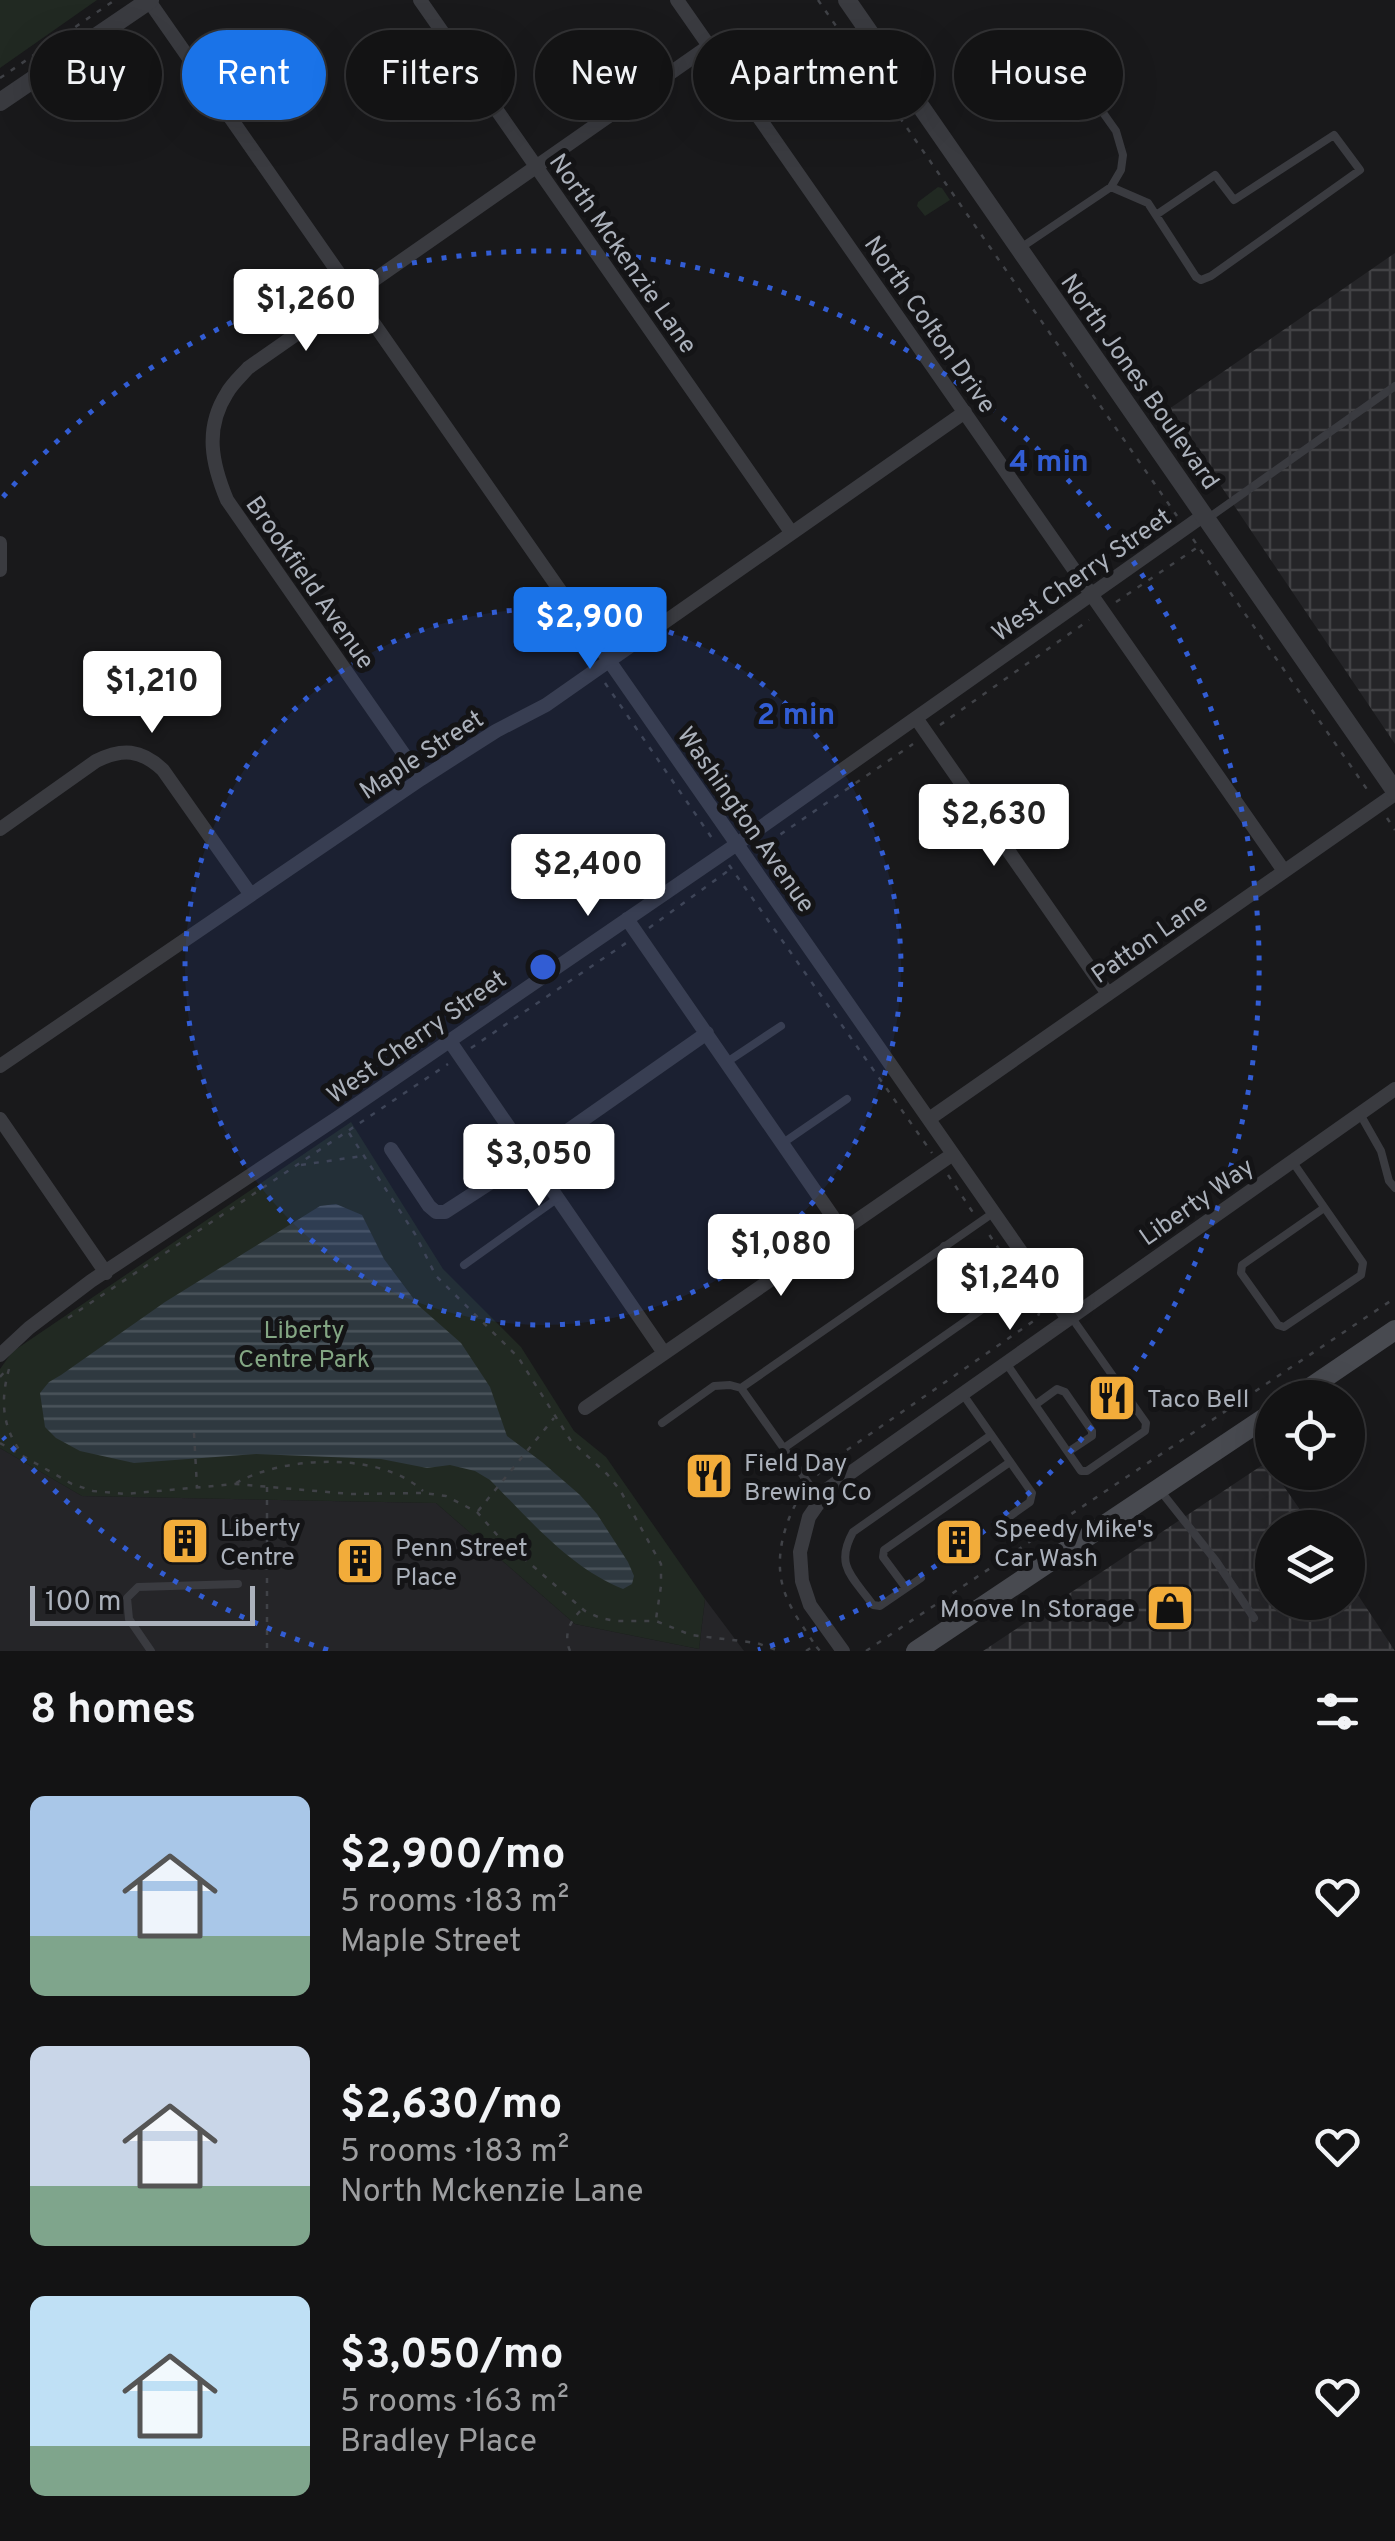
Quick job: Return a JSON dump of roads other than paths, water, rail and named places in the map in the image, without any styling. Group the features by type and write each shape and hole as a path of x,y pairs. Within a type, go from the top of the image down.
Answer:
{"main road":[{"path":"1321,1380 1395,1330"},
{"path":"916,1651 1255,1424"}],"street":[{"path":"0,102 150,0"},
{"name":"Washington Avenue","path":"150,0 1070,1317"},
{"name":"North Mckenzie Lane","path":"420,0 791,532"},
{"name":"North Colton Drive","path":"677,0 698,30"},
{"name":"North Jones Boulevard","path":"847,0 1395,792"},
{"name":"Brookfield Avenue","path":"421,779 226,500 215,472 211,446 216,418 226,393 248,368 693,57"},
{"name":"North Colton Drive","path":"761,120 1284,871"},
{"name":"Maple Street","path":"0,1066 421,779 546,705 964,412"},
{"name":"West Cherry Street","path":"0,1355 92,1281 628,919 1205,517"},
{"path":"0,543 0,570"},
{"path":"916,718 1108,994"},
{"path":"0,829 96,762 112,754 138,754 163,770 252,895"},
{"name":"Patton Lane","path":"929,1119 1395,792"},
{"path":"628,919 842,1230"},
{"path":"391,1149 429,1206 436,1212 452,1209 707,1034"},
{"path":"449,1040 664,1353"},
{"name":"Liberty Way","path":"843,1651 810,1606 802,1581 800,1552 808,1517 829,1488 1395,1089"},
{"path":"0,1119 106,1273"},
{"path":"585,1408 953,1154"}],"lane":[{"path":"1018,250 1111,186 1121,170 1123,156 1108,120"},
{"path":"1111,186 1148,202 1156,215 1196,277 1201,280 1360,170 1334,135 1234,200 1215,175 1156,215"},
{"path":"1205,517 1395,386"},
{"path":"727,1062 781,1026"},
{"path":"782,1143 847,1098"},
{"path":"1360,1114 1382,1150 1389,1181 1395,1188"},
{"path":"1292,1162 1363,1263 1362,1274 1284,1327 1278,1325 1242,1272 1242,1265 1324,1208"},
{"path":"464,1264 558,1198"},
{"path":"740,1388 994,1213"},
{"path":"784,1448 987,1306 944,1246"},
{"path":"1006,1363 1081,1471 1087,1471 1145,1431 1146,1423 1070,1317"},
{"path":"662,1423 714,1386 740,1388 820,1500"},
{"path":"1035,1405 1057,1389 1065,1392 1092,1431 1092,1436 1068,1452"},
{"path":"962,1394 1032,1493 1030,1502 1006,1519"},
{"path":"921,1578 880,1606 873,1605 845,1566 844,1548 853,1532 991,1435"},
{"path":"906,1588 884,1557 884,1550 1010,1462"},
{"path":"1159,1489 1216,1561 1254,1618"},
{"path":"152,1651 129,1620 127,1598 138,1588 238,1584"}],"place":[{"name":"Taco Bell","path":"1112,1398"},
{"name":"Field Day Brewing Co","path":"709,1476"},
{"name":"Liberty Centre","path":"185,1541"},
{"name":"Speedy Mike's Car Wash","path":"959,1542"},
{"name":"Penn Street Place","path":"360,1561"},
{"name":"Moove In Storage","path":"1170,1608"}],"park label":[{"name":"Liberty Centre Park","path":"304,1344"}]}
